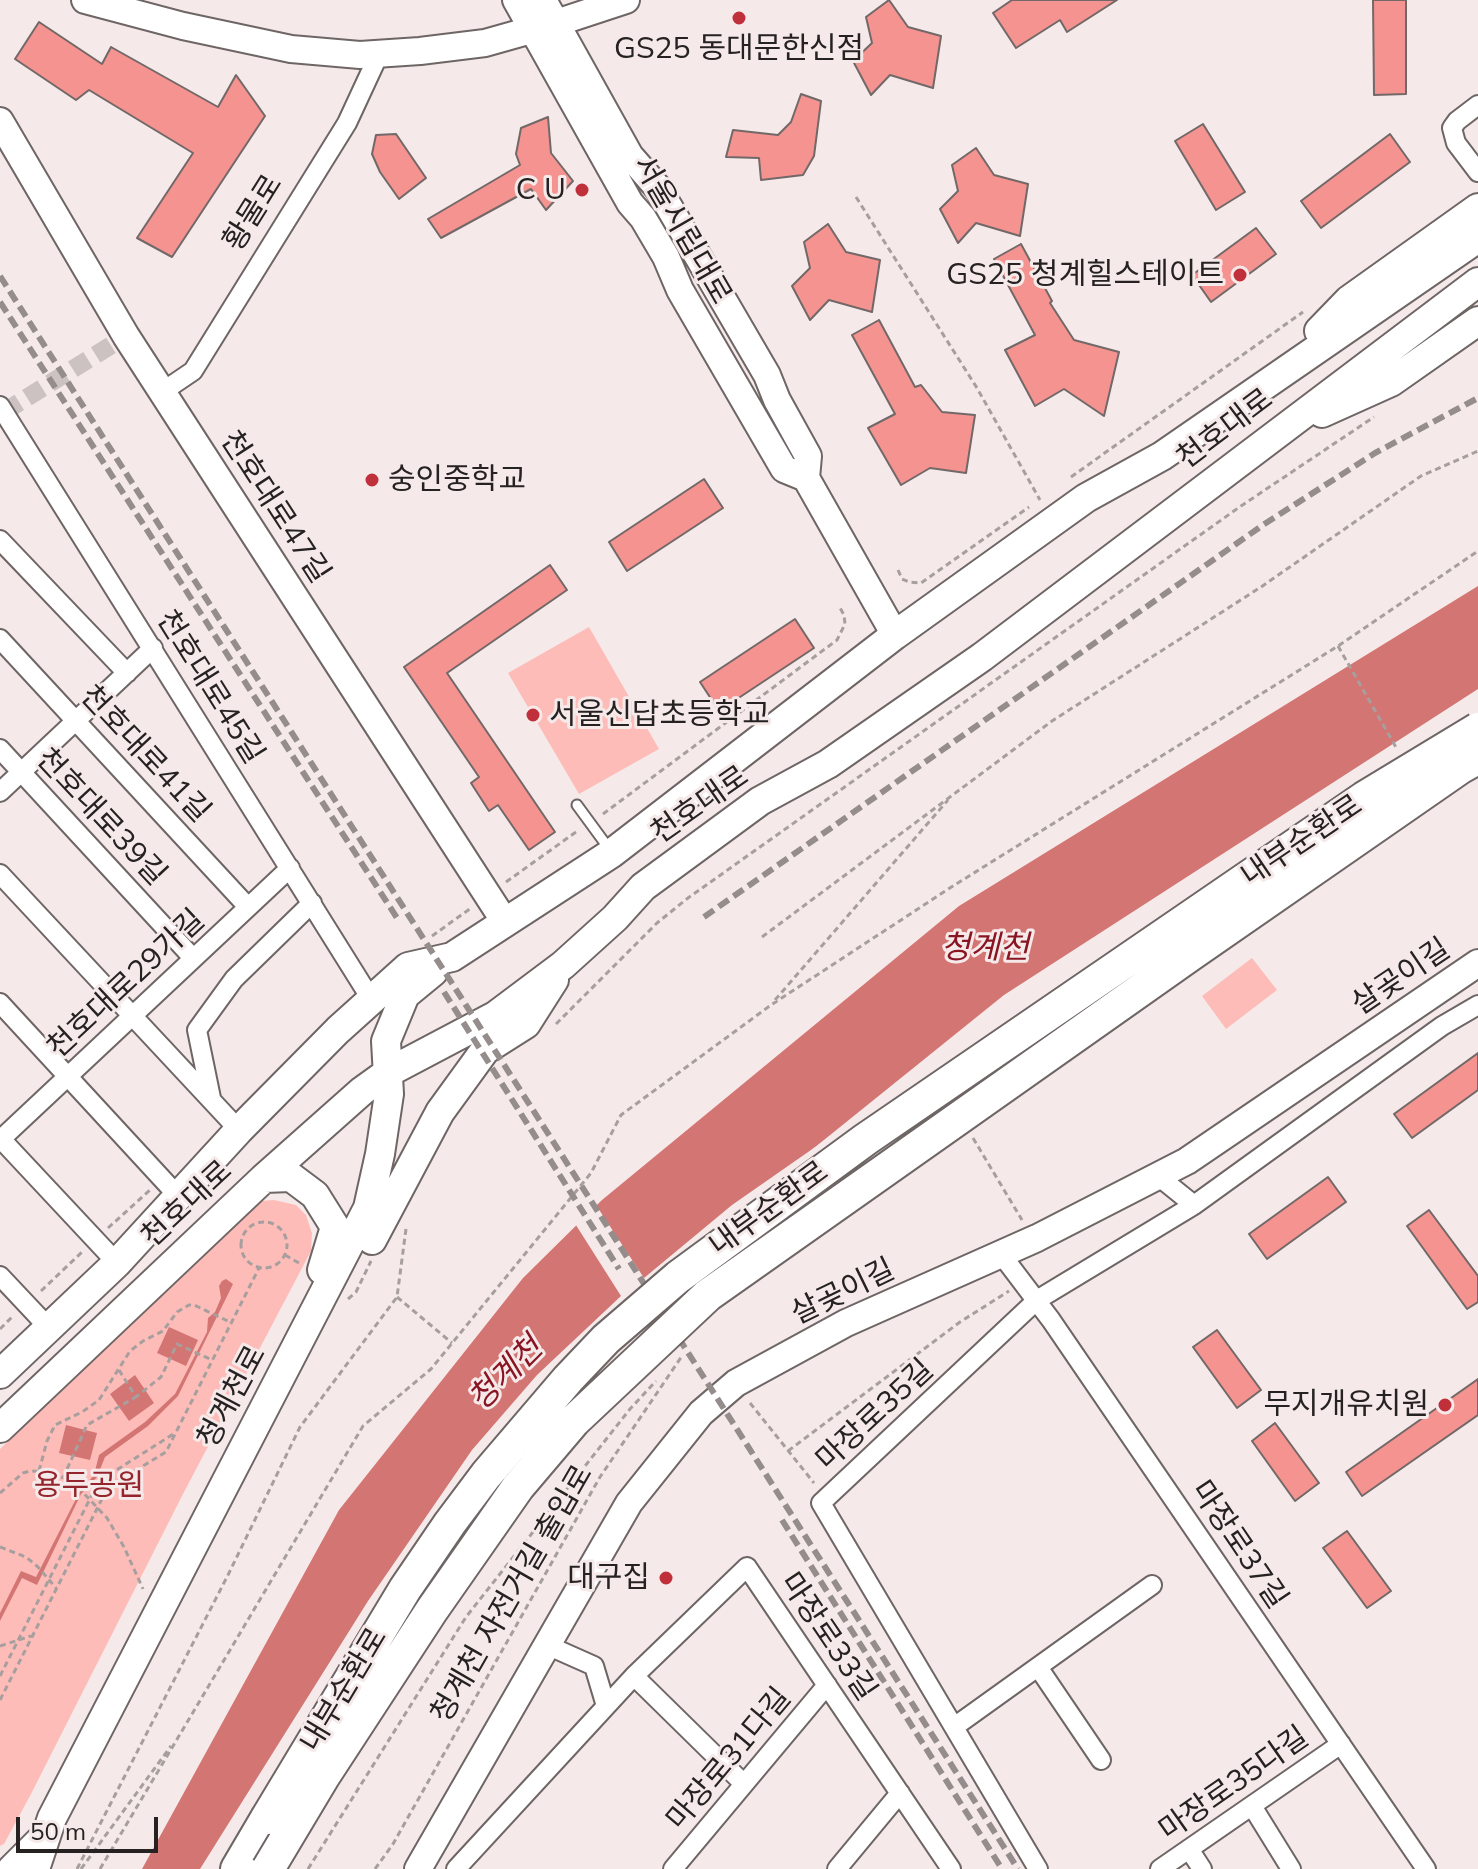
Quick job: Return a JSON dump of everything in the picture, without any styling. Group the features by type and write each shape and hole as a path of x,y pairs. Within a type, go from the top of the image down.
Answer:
{"highway":[{"name":"내부순환로","path":"237,1869 405,1589 450,1523 503,1454 606,1339 678,1277 866,1139 1364,798 1478,729"},
{"name":"내부순환로","path":"268,1869 323,1777 453,1578 518,1487 574,1421 708,1295 1190,955 1478,758"}],"main road":[{"path":"85,0 183,26 291,49 314,53 379,54 485,43 626,0"},
{"name":"서울시립대로","path":"516,0 544,27 630,203 643,218 680,290 784,469 806,478 895,635"},
{"name":"서울시립대로","path":"543,0 544,27"},
{"name":"천호대로47길","path":"0,121 126,336 505,922"},
{"path":"1274,377 1349,300 1478,208"},
{"name":"천호대로","path":"0,1374 117,1263 239,1130 371,999 408,967 452,957 612,853 895,635 1086,498 1162,456 1478,238"},
{"name":"천호대로","path":"0,1428 264,1178 362,1091 387,1073 495,1016 563,965 615,918 643,887 760,801 828,764 982,657 1478,282"},
{"path":"1274,435 1391,382 1478,321"},
{"name":"청계천로","path":"35,1869 52,1818 368,1208 389,1094 386,1041 405,995 452,957"},
{"name":"살곶이길","path":"418,1869 629,1503 701,1413 736,1383 846,1323 1001,1254 1187,1161 1478,963"},
{"path":"305,1330 350,1284 440,1112 485,1050 526,1024 563,965"},
{"path":"264,1178 291,1177 315,1195 335,1227 305,1330"},
{"path":"12,1869 46,1835"},
{"path":"46,1835 48,1869"}],"street":[{"name":"황물로","path":"162,392 193,371 347,123 379,54"},
{"path":"1478,105 1452,128 1456,143 1478,172"},
{"name":"천호대로45길","path":"1,411 153,648 371,999"},
{"path":"0,540 127,673"},
{"name":"천호대로41길","path":"0,639 248,907"},
{"path":"0,792 153,648"},
{"name":"천호대로39길","path":"0,749 193,958"},
{"name":"천호대로29가길","path":"0,1139 290,868"},
{"path":"0,874 239,1130"},
{"path":"211,1099 197,1030 234,979 312,903"},
{"path":"0,1003 178,1196"},
{"name":"마장로35길","path":"1038,1869 821,1503 1037,1300 1194,1205 1442,1026 1478,1005"},
{"path":"0,1139 117,1263"},
{"path":"1158,1176 1194,1205"},
{"name":"마장로37길","path":"1001,1254 1037,1300 1426,1869"},
{"path":"0,1276 49,1328"},
{"name":"마장로33길","path":"456,1869 634,1676 747,1567 951,1869"},
{"path":"954,1727 1152,1585"},
{"path":"549,1646 594,1666 606,1706"},
{"path":"1038,1667 1101,1760"},
{"path":"634,1676 744,1784"},
{"name":"마장로31다길","path":"678,1867 827,1685"},
{"name":"마장로35다길","path":"1160,1869 1341,1744"},
{"path":"837,1869 900,1793"},
{"path":"1252,1806 1291,1869"},
{"path":"1189,1849 1202,1869"}],"lane":[{"path":"577,805 612,853"}],"path":[{"path":"856,197 977,388 1040,500 921,583 902,579 898,570"},
{"path":"1066,482 1309,308"},
{"path":"593,988 657,923 688,898 1241,506 1378,414"},
{"path":"762,937 1052,721 1261,587 1421,476 1478,451"},
{"path":"100,1869 363,1426 431,1369 591,1173 621,1115 771,1005 966,877 1338,646 1478,551"},
{"path":"603,814 837,640 845,624 839,606"},
{"path":"1338,646 1399,751"},
{"path":"771,1005 953,794"},
{"path":"973,1139 1022,1220"},
{"path":"79,1869 300,1427 397,1297 407,1222"},
{"path":"271,1223 283,1232 287,1240 285,1255 274,1267 259,1268 252,1266 242,1255 241,1241 243,1234 255,1224 271,1223"},
{"path":"0,1700 108,1487 166,1452 259,1268"},
{"path":"788,1451 960,1322 1010,1290"},
{"path":"397,1297 452,1343"},
{"path":"39,1471 44,1448 55,1425 99,1400 135,1346 157,1336 177,1312 189,1305 200,1307 231,1322"},
{"path":"63,1478 87,1425 136,1397 161,1377 177,1344 212,1360"},
{"path":"670,1363 681,1354"},
{"path":"308,1869 466,1617 630,1409 681,1354"},
{"name":"청계천 자전거길 출입로","path":"375,1869 393,1844 600,1477 681,1354"},
{"path":"119,1370 136,1397"},
{"path":"627,1403 659,1373"},
{"path":"750,1403 826,1499"},
{"path":"0,1676 99,1481 175,1433"},
{"path":"0,1493 23,1473 39,1471 74,1483 98,1507 124,1547 145,1595"},
{"path":"0,1547 26,1557 56,1588"},
{"path":"0,1646 32,1636"},
{"path":"79,1869 180,1736"}],"green space":[{"path":"589,627 659,749 579,794 508,673"},
{"path":"1252,958 1277,990 1226,1029 1202,996"},
{"name":"용두공원","path":"274,1200 296,1205 306,1215 312,1233 311,1251 31,1794 4,1844 0,1846 0,1449 261,1201"}],"water":[{"name":"청계천","path":"1478,586 1478,689 1004,995 624,1301 414,1535 219,1869 142,1869 339,1510 523,1278 602,1200 959,906"},
{"path":"226,1279 233,1284 178,1396 148,1426 105,1457 97,1477 81,1494 37,1585 22,1578 0,1621 0,1613 21,1571 36,1577 79,1493 94,1475 99,1455 145,1422 175,1394 207,1332 208,1318 215,1312 221,1298 219,1286"},
{"path":"169,1327 198,1340 186,1366 157,1353"},
{"path":"135,1375 154,1403 129,1421 110,1394"},
{"path":"66,1425 97,1433 90,1460 59,1453"}],"pier":[{"path":"854,1120 627,1304 418,1538 223,1869 200,1869 368,1601 472,1450 537,1375 621,1296 574,1222 594,1202 644,1278 732,1205"}],"building":[{"path":"889,0 908,27 941,36 933,88 890,75 871,95 853,61 872,43 866,17"},
{"path":"1012,0 1117,0 1067,32 1060,20 1016,48 993,13"},
{"path":"1373,0 1406,0 1406,94 1374,95"},
{"path":"39,22 102,64 111,47 218,107 236,75 265,116 172,257 137,238 193,153 89,90 76,100 15,59"},
{"path":"801,94 821,101 814,156 803,175 761,180 759,158 726,157 733,130 778,135 791,122"},
{"path":"548,117 551,153 573,181 546,210 531,189 441,238 428,219 520,165 516,154 521,128"},
{"path":"1203,124 1245,192 1216,210 1175,141"},
{"path":"396,134 426,178 399,199 380,172 372,154 376,135"},
{"path":"1390,134 1410,162 1321,228 1301,201"},
{"path":"976,148 994,175 1028,184 1020,236 976,223 958,243 940,209 958,191 952,165"},
{"path":"828,224 846,252 880,260 872,312 829,300 810,320 792,286 810,268 804,242"},
{"path":"1256,228 1276,254 1211,302 1192,275"},
{"path":"1021,244 1052,301 1050,303 1074,340 1119,352 1104,416 1064,389 1035,406 1005,350 1035,335 994,259"},
{"path":"879,320 915,387 921,385 942,412 975,415 966,473 930,468 901,485 868,428 895,414 852,335"},
{"path":"704,479 723,508 627,571 609,542"},
{"path":"550,565 567,590 447,673 555,832 529,850 498,805 489,811 471,783 479,777 404,667"},
{"path":"795,619 814,648 719,711 700,682"},
{"path":"1478,1053 1478,1090 1412,1138 1394,1114"},
{"path":"1328,1177 1346,1202 1267,1259 1249,1234"},
{"path":"1429,1210 1478,1276 1478,1302 1467,1309 1407,1226"},
{"path":"1217,1330 1261,1390 1237,1408 1193,1347"},
{"path":"1478,1379 1478,1415 1362,1496 1346,1472"},
{"path":"1275,1423 1319,1483 1295,1501 1252,1441"},
{"path":"1347,1531 1391,1591 1367,1608 1323,1548"}],"tunnel":[{"path":"4,412 126,336"}],"railway":[{"path":"0,276 1018,1869"},
{"path":"0,302 399,921"},
{"path":"704,917 1263,525 1375,453 1478,398"},
{"path":"444,992 619,1269"},
{"path":"782,1520 1002,1869"}],"place":[{"name":"GS25 동대문한신점","path":"739,18"},
{"name":"C U","path":"582,190"},
{"name":"GS25 청계힐스테이트","path":"1240,275"},
{"name":"숭인중학교","path":"372,480"},
{"name":"서울신답초등학교","path":"533,715"},
{"name":"무지개유치원","path":"1445,1405"},
{"name":"대구집","path":"666,1578"}]}
